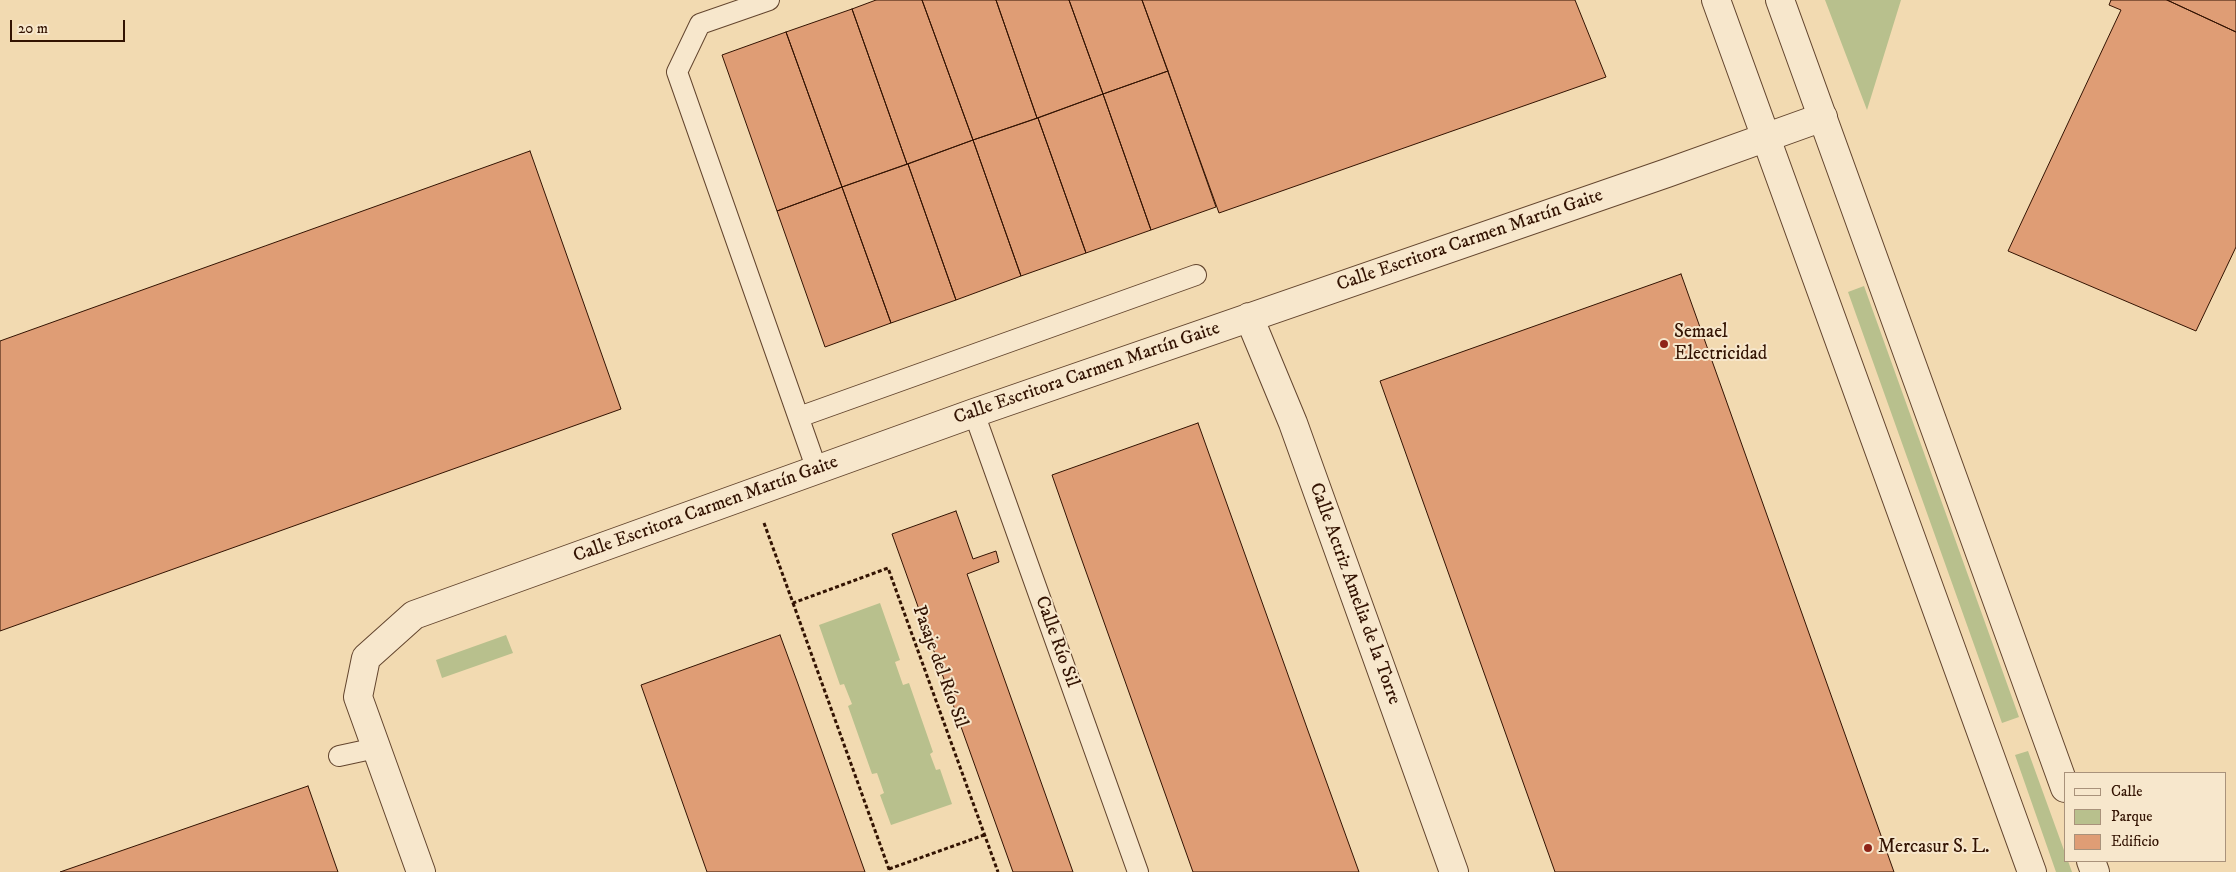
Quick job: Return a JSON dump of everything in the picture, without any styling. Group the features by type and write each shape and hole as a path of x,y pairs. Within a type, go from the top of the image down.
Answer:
{"street":[{"path":"1716,0 2032,872"},
{"path":"1780,0 2064,785"},
{"name":"Calle Escritora Carmen Martín Gaite","path":"376,748 358,697 366,658 414,615 974,413 1658,177 1823,117"},
{"name":"Calle Actriz Amelia de la Torre","path":"1249,317 1292,423 1454,872"},
{"path":"376,748 421,872"}],"lane":[{"path":"769,0 700,24 677,72 817,470"},
{"path":"799,417 1196,275"},
{"name":"Calle Río Sil","path":"974,413 1138,872"},
{"path":"339,756 376,748"}],"path":[{"path":"753,493 890,870 984,835"},
{"name":"Pasaje del Río Sil","path":"793,603 888,568 998,872"}],"green space":[{"path":"1825,0 1901,0 1867,110"},
{"path":"1864,286 2019,717 2002,723 1848,292"},
{"path":"880,603 900,660 895,662 903,685 909,683 933,752 930,754 936,770 940,769 952,804 891,825 880,795 884,793 877,773 872,774 848,706 852,704 844,684 840,685 819,625"},
{"path":"506,635 513,653 442,678 436,660"},
{"path":"2028,751 2064,850 2064,862 2068,862 2072,872 2056,872 2015,755"}],"building":[{"path":"876,0 922,0 973,140 907,164 852,9"},
{"path":"922,0 996,0 1037,118 973,140"},
{"path":"996,0 1069,0 1103,94 1037,118"},
{"path":"1069,0 1142,0 1168,71 1103,94"},
{"path":"1142,0 1575,0 1606,77 1219,213"},
{"path":"2111,0 2167,0 2236,32 2236,247 2196,331 2008,251 2121,10 2109,5"},
{"path":"2167,0 2236,0 2236,32"},
{"path":"852,9 907,164 842,187 786,32"},
{"path":"786,32 842,187 777,211 722,55"},
{"path":"1168,71 1216,207 1151,230 1103,94"},
{"path":"1103,94 1151,230 1086,253 1038,118"},
{"path":"1038,118 1086,253 1021,276 973,140"},
{"path":"973,140 1021,276 956,300 908,164"},
{"path":"530,151 621,409 0,631 0,341"},
{"path":"908,164 956,300 891,323 842,187"},
{"path":"842,187 891,323 825,347 777,211"},
{"path":"1681,274 1894,872 1555,872 1380,381"},
{"path":"1198,423 1359,872 1193,872 1052,475"},
{"path":"956,511 973,559 996,551 999,562 967,574 1073,872 1013,872 892,534"},
{"path":"780,635 865,872 707,872 641,685"},
{"path":"308,786 338,872 60,872"}],"place":[{"name":"Semael Electricidad","path":"1664,344"},
{"name":"Mercasur S. L.","path":"1868,848"}]}
